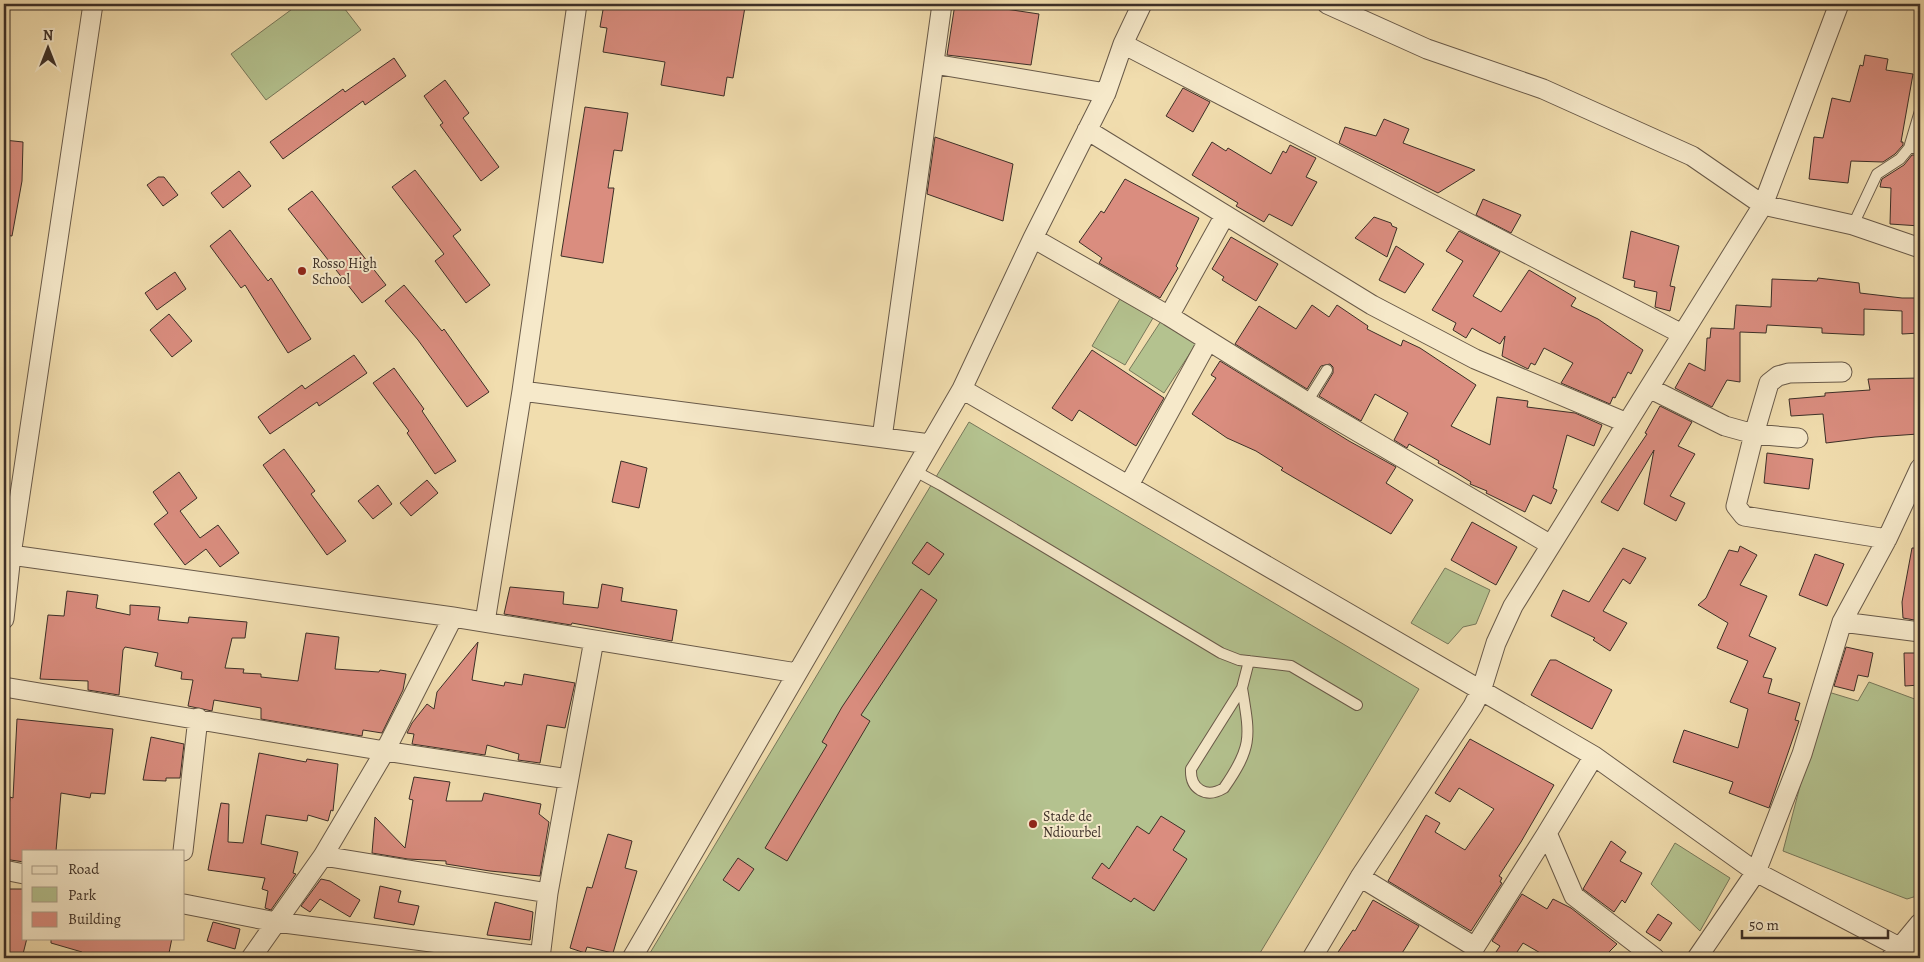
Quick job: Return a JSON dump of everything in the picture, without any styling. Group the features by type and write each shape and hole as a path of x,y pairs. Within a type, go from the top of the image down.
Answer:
{"street":[{"path":"4,619 8,555 93,4"},
{"path":"485,622 522,391 578,4"},
{"path":"882,438 942,4"},
{"path":"632,958 962,389 1033,238 1106,93 1123,44 1142,4"},
{"path":"1327,4 1427,49 1543,89 1692,156 1763,205 1853,225 1920,248"},
{"path":"1312,958 1360,877 1463,723 1482,688 1504,624 1551,545 1763,205 1838,4"},
{"path":"1123,44 1682,334"},
{"path":"934,64 1106,93"},
{"path":"1087,130 1372,305 1475,359 1627,423"},
{"path":"1169,316 1225,215"},
{"path":"1033,238 1169,316 1307,402 1551,545"},
{"path":"1129,486 1208,341"},
{"path":"1842,372 1789,373 1773,379 1766,389 1737,501 1740,513 1748,517 1887,539"},
{"path":"1649,388 1726,426 1754,434 1798,438"},
{"path":"962,389 1482,688 1594,756 1756,872 1895,953 1920,958"},
{"path":"522,391 930,444"},
{"path":"1697,958 1756,872 1802,754 1842,622 1915,491 1920,468"},
{"path":"8,555 453,617 797,673"},
{"path":"251,958 324,856 385,751 453,617"},
{"path":"1842,622 1920,632"},
{"path":"185,904 276,922 540,957 548,893 594,640"},
{"path":"4,687 198,718 385,751 568,779"},
{"path":"183,850 198,718"},
{"path":"1360,877 1475,947 1594,756"},
{"path":"1547,833 1574,896 1655,958"},
{"path":"324,856 548,893"},
{"path":"4,870 22,874"},
{"path":"1895,953 1920,923"}],"lane":[{"path":"1853,225 1877,174 1900,158 1909,148 1920,111"},
{"path":"1909,148 1920,148"},
{"path":"1307,402 1327,370"},
{"path":"915,471 1221,652 1249,661 1291,666 1357,704"},
{"path":"1242,688 1249,731 1247,746 1224,788 1217,793 1200,791 1191,777 1191,769 1242,688 1249,661"}],"green space":[{"path":"299,4 341,4 361,30 266,100 231,54"},
{"path":"1120,299 1153,318 1125,365 1092,346"},
{"path":"1161,321 1196,344 1164,393 1129,370"},
{"name":"Stade de Ndiourbel","path":"969,422 1419,689 1257,958 647,958"},
{"path":"1445,568 1490,590 1476,624 1463,627 1448,644 1411,623"},
{"path":"1869,682 1920,701 1920,895 1907,899 1783,851 1825,691 1858,701"},
{"path":"1675,843 1730,878 1700,931 1651,884"}],"building":[{"path":"604,4 740,4 740,6 745,7 733,78 727,77 724,96 661,85 665,62 603,52 607,28 600,27"},
{"path":"955,4 972,4 1039,14 1031,65 947,55"},
{"path":"1865,55 1888,59 1886,70 1913,74 1901,142 1903,142 1903,145 1895,154 1883,162 1851,161 1848,183 1809,179 1814,137 1823,138 1832,98 1850,102 1860,65 1863,66"},
{"path":"394,58 406,76 365,105 363,101 283,159 270,142 343,89 345,92"},
{"path":"445,80 469,113 463,118 499,167 481,181 440,125 443,123 424,96"},
{"path":"1183,88 1210,102 1193,132 1166,116"},
{"path":"585,107 628,113 622,151 614,150 608,188 614,188 603,263 561,256"},
{"path":"1384,119 1409,129 1403,143 1475,170 1438,193 1339,143 1345,127 1376,136"},
{"path":"935,137 1013,164 1003,221 927,194"},
{"path":"4,140 23,142 22,181 12,236 4,235"},
{"path":"1212,142 1226,151 1228,148 1271,174 1283,151 1286,153 1290,145 1316,158 1306,177 1317,182 1292,226 1269,214 1264,222 1236,206 1238,203 1192,175"},
{"path":"1912,155 1920,155 1920,226 1890,224 1891,188 1880,187 1881,182 1882,179 1904,165"},
{"path":"415,170 461,230 453,236 490,285 466,303 435,261 444,254 392,187"},
{"path":"239,171 251,186 223,208 211,193"},
{"path":"158,177 164,177 178,195 163,206 147,185"},
{"path":"1125,179 1199,218 1176,266 1178,268 1160,298 1099,263 1102,258 1079,242 1101,211 1104,213"},
{"path":"312,191 386,285 362,303 288,209"},
{"path":"1483,199 1521,215 1511,233 1476,215"},
{"path":"1374,217 1391,223 1392,226 1397,228 1387,257 1355,238"},
{"path":"230,230 268,281 271,278 311,339 288,353 245,285 241,288 210,246"},
{"path":"1459,231 1500,252 1473,296 1501,312 1529,270 1576,298 1571,306 1598,319 1643,350 1631,374 1628,372 1610,404 1561,383 1573,363 1544,348 1535,365 1531,363 1528,369 1502,356 1505,336 1500,344 1472,328 1466,338 1453,330 1456,323 1432,310 1463,261 1446,251"},
{"path":"1631,231 1679,246 1670,286 1675,287 1670,311 1655,307 1657,292 1634,287 1635,281 1623,278"},
{"path":"1231,237 1278,264 1256,301 1222,280 1224,277 1212,269"},
{"path":"1396,246 1424,264 1405,293 1379,280"},
{"path":"175,272 186,289 157,310 145,293"},
{"path":"1818,278 1859,283 1860,293 1920,298 1920,333 1902,334 1902,311 1864,309 1864,335 1822,333 1822,328 1767,325 1766,333 1740,332 1740,382 1727,380 1712,407 1675,388 1689,363 1705,371 1707,338 1710,338 1711,328 1734,329 1736,305 1771,307 1772,279 1817,281"},
{"path":"404,285 442,331 444,329 489,392 467,407 418,340 385,301"},
{"path":"1312,305 1329,317 1337,305 1368,326 1367,329 1401,346 1403,340 1420,348 1476,385 1451,426 1490,445 1497,397 1528,401 1527,407 1575,413 1602,425 1594,446 1567,435 1553,488 1557,490 1551,504 1533,495 1525,512 1486,493 1487,491 1470,484 1471,482 1438,463 1439,461 1409,444 1407,448 1394,440 1408,413 1375,394 1361,421 1319,396 1333,373 1333,367 1330,364 1321,366 1307,389 1235,344 1259,306 1296,329"},
{"path":"169,314 192,341 172,357 150,330"},
{"path":"1092,350 1164,398 1136,446 1079,410 1072,421 1052,408"},
{"path":"354,355 367,373 319,406 317,402 270,434 258,417 302,385 305,389"},
{"path":"1220,361 1349,441 1396,467 1386,483 1413,500 1391,534 1281,470 1283,468 1256,451 1227,438 1192,414 1216,378 1211,375"},
{"path":"394,368 424,409 422,411 456,461 435,474 407,433 409,431 373,383"},
{"path":"1920,378 1920,414 1917,414 1918,434 1826,443 1823,414 1791,416 1789,399 1825,396 1825,393 1870,390 1868,379"},
{"path":"1660,406 1692,422 1678,446 1695,454 1670,496 1685,503 1676,521 1644,504 1654,450 1618,511 1601,502 1647,434 1645,433"},
{"path":"284,449 315,491 311,494 346,541 327,555 263,465"},
{"path":"1767,453 1813,459 1809,489 1764,483"},
{"path":"621,461 647,468 639,508 612,502"},
{"path":"179,472 197,498 180,511 200,538 218,525 239,553 220,567 206,549 185,565 154,524 168,513 153,492"},
{"path":"427,480 438,493 411,516 400,503"},
{"path":"378,485 392,504 373,519 358,501"},
{"path":"1472,522 1517,547 1496,585 1451,560"},
{"path":"927,542 944,554 929,575 912,563"},
{"path":"1740,546 1757,555 1740,585 1767,596 1749,636 1776,648 1763,677 1772,679 1768,693 1800,703 1795,720 1799,721 1769,808 1729,793 1733,782 1673,762 1684,730 1738,748 1748,709 1730,702 1748,661 1717,648 1728,623 1698,605 1706,598 1729,550 1738,552"},
{"path":"1623,548 1646,558 1630,584 1623,579 1603,611 1627,623 1610,651 1593,640 1595,638 1551,616 1563,590 1589,602"},
{"path":"1912,548 1920,548 1920,621 1903,618 1902,602"},
{"path":"1815,554 1844,564 1827,606 1799,595"},
{"path":"602,584 623,588 621,601 677,610 672,641 572,623 571,625 504,614 510,587 564,592 563,604 598,608"},
{"path":"921,589 937,600 861,715 870,721 787,861 765,848 827,745 822,742 842,707"},
{"path":"67,591 98,595 96,608 130,615 130,605 160,607 158,620 188,623 189,617 247,622 245,638 232,638 225,668 244,669 243,673 261,674 261,677 298,681 306,633 339,637 335,669 379,672 380,670 406,674 403,690 382,733 363,730 362,736 261,719 261,708 214,700 212,711 188,706 193,680 181,679 182,672 155,666 158,653 125,647 123,650 119,695 88,690 88,681 40,679 48,615 64,616"},
{"path":"478,642 472,680 504,686 505,682 522,685 524,674 575,683 565,728 547,725 540,763 518,760 519,754 487,745 485,755 412,744 414,734 407,733 412,723 427,704 434,709 437,692"},
{"path":"1846,647 1873,653 1868,677 1858,675 1854,691 1834,686"},
{"path":"1904,653 1920,653 1920,685 1905,686"},
{"path":"1550,660 1556,660 1612,690 1592,729 1531,695"},
{"path":"17,719 113,729 105,794 91,793 90,798 61,793 56,850 22,850 22,862 4,859 4,828 7,829 10,797 13,798"},
{"path":"151,737 184,744 180,778 166,778 166,781 143,780"},
{"path":"1470,739 1554,785 1499,876 1502,878 1500,882 1502,883 1471,931 1388,881 1426,815 1440,823 1435,832 1465,850 1494,809 1459,788 1450,802 1435,793"},
{"path":"259,753 306,762 307,759 338,764 333,811 331,810 328,821 308,815 307,821 266,815 261,844 298,852 293,873 296,874 271,910 265,908 268,891 262,889 265,878 208,870 221,803 229,804 228,842 243,843"},
{"path":"414,777 450,782 446,801 482,801 484,793 541,804 539,814 549,822 540,876 446,864 446,861 408,859 372,853 375,817 405,848 413,800 409,799"},
{"path":"1161,816 1185,831 1173,850 1187,859 1154,911 1134,898 1131,902 1092,878 1102,863 1109,869 1137,826 1149,834"},
{"path":"608,834 632,841 625,868 637,871 613,953 587,947 585,953 570,948 587,887 592,888"},
{"path":"1611,841 1626,852 1620,861 1642,873 1625,903 1622,900 1614,912 1583,889"},
{"path":"738,858 754,869 739,891 723,880"},
{"path":"321,879 330,881 360,900 350,917 320,899 310,912 301,906"},
{"path":"380,886 401,891 398,902 419,906 414,925 374,918"},
{"path":"4,889 22,889 22,940 26,940 22,958 4,956"},
{"path":"1522,894 1547,909 1553,899 1571,908 1617,944 1603,958 1549,958 1523,943 1513,958 1492,958 1500,946 1492,941"},
{"path":"1373,900 1419,926 1399,958 1334,958 1353,930 1355,931"},
{"path":"495,902 533,912 530,940 487,935"},
{"path":"1658,914 1672,923 1660,941 1646,932"},
{"path":"213,922 240,929 235,949 207,941"},
{"path":"51,940 172,940 168,958 80,958 82,952 51,943"}],"place":[{"name":"Rosso High School","path":"302,271"},
{"name":"Stade de Ndiourbel","path":"1033,824"}]}
